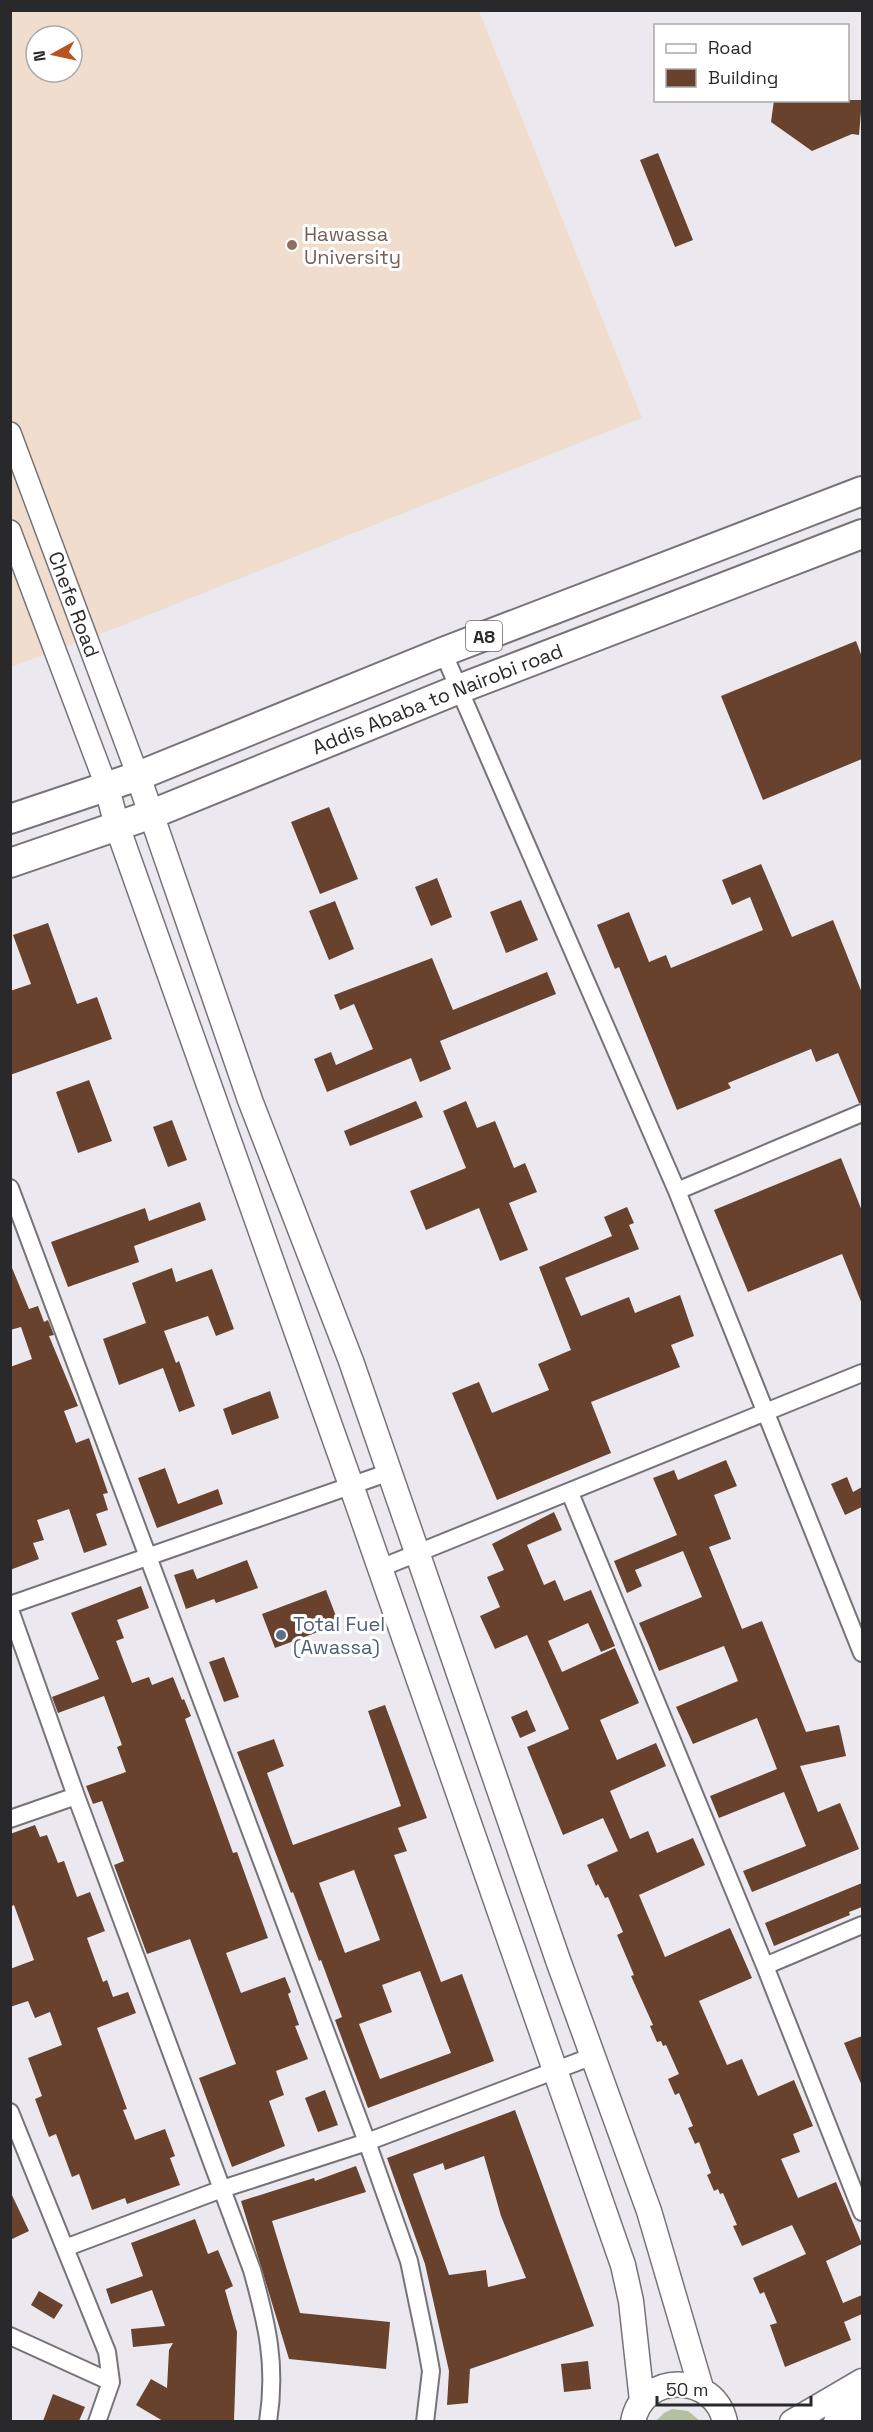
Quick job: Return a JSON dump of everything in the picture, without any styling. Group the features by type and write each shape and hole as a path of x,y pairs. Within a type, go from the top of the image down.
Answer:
{"highway":[{"name":"Addis Ababa to Nairobi road","path":"10,819 138,777 443,652 862,491"},
{"name":"Addis Ababa to Nairobi road","path":"10,863 152,814 459,689 862,534"}],"main road":[{"path":"138,777 250,1100 351,1361 387,1473 592,2056 649,2211 701,2388"},
{"path":"108,788 117,826 351,1485 378,1569 623,2265 631,2301 638,2411"},
{"path":"792,2421 862,2381"},
{"path":"638,2411 654,2390 669,2384 686,2384 701,2388 716,2401 731,2420"},
{"path":"836,2421 861,2411"}],"street":[{"name":"Chefe Road","path":"10,434 138,777"},
{"name":"Chefe Road","path":"10,531 108,788"},
{"path":"443,652 677,1191 862,1653"},
{"path":"677,1191 862,1113"},
{"path":"10,1188 16,1219 149,1558 367,2142 409,2262 431,2371 425,2421"},
{"path":"378,1569 862,1373"},
{"path":"10,1605 387,1473"},
{"path":"570,1493 765,1966 862,2212"},
{"path":"10,1610 76,1796 222,2189 266,2320 272,2360 268,2421"},
{"path":"10,1819 76,1796"},
{"path":"765,1966 862,1924"},
{"path":"65,2248 222,2189 367,2142 592,2056"},
{"path":"10,2112 107,2352 111,2382 97,2421"},
{"path":"10,2336 111,2382"}],"shaded area":[{"name":"Hawassa University","path":"11,11 479,11 642,418 116,628 11,667"}],"green space":[{"path":"672,2409 688,2411 700,2421 656,2421"}],"building":[{"path":"862,100 859,135 852,134 812,151 771,122 774,102"},
{"path":"658,153 693,240 675,247 640,160"},
{"path":"856,641 862,657 862,759 763,800 721,696"},
{"path":"329,807 358,879 320,894 291,822"},
{"path":"761,864 792,937 833,920 862,993 862,1103 859,1103 838,1053 816,1062 811,1049 728,1083 731,1088 677,1110 619,967 615,969 597,925 629,912 649,962 666,955 671,968 763,930 750,897 732,905 722,880"},
{"path":"437,878 452,917 431,926 415,887"},
{"path":"521,900 538,940 506,953 490,912"},
{"path":"335,901 354,949 329,960 309,911"},
{"path":"48,923 77,1004 97,997 112,1039 10,1075 10,991 31,984 13,935"},
{"path":"432,958 453,1010 547,972 556,994 440,1041 451,1069 420,1082 411,1058 327,1092 314,1059 331,1052 336,1065 373,1049 354,1004 340,1010 334,995"},
{"path":"89,1080 112,1141 78,1153 56,1092"},
{"path":"416,1101 423,1117 350,1146 344,1131"},
{"path":"466,1101 477,1128 495,1121 514,1168 525,1163 537,1192 509,1203 528,1250 500,1261 479,1208 426,1230 410,1191 466,1168 443,1111"},
{"path":"172,1120 187,1160 168,1167 153,1127"},
{"path":"841,1158 862,1211 862,1304 842,1254 748,1292 714,1210"},
{"path":"200,1202 206,1220 134,1246 139,1262 68,1287 51,1242 145,1208 149,1221"},
{"path":"627,1207 634,1223 629,1225 639,1249 565,1278 581,1316 629,1297 635,1313 680,1295 694,1336 671,1345 680,1367 591,1402 611,1453 497,1500 452,1393 479,1382 492,1413 549,1390 538,1364 571,1350 539,1267 612,1236 604,1217"},
{"path":"10,1263 29,1309 38,1306 44,1322 48,1320 54,1335 49,1336 78,1406 64,1411 76,1443 89,1438 108,1493 103,1494 108,1510 96,1514 107,1545 84,1553 69,1509 37,1520 44,1540 33,1543 39,1559 10,1570 10,1367 32,1359 21,1327 10,1330"},
{"path":"172,1268 176,1282 212,1269 234,1329 216,1336 208,1316 164,1331 176,1363 179,1361 195,1406 179,1412 163,1368 119,1385 103,1339 146,1323 132,1283"},
{"path":"270,1391 279,1418 232,1435 223,1409"},
{"path":"726,1460 737,1486 714,1495 731,1539 709,1547 742,1629 762,1621 806,1732 839,1725 846,1756 800,1766 818,1812 840,1803 859,1849 752,1892 743,1871 806,1846 784,1792 719,1818 710,1796 777,1769 757,1718 693,1744 676,1707 738,1681 724,1646 659,1671 639,1623 702,1597 683,1551 635,1570 642,1586 627,1593 614,1561 677,1535 653,1478 674,1470 678,1480"},
{"path":"165,1468 178,1504 218,1489 223,1504 157,1528 138,1478"},
{"path":"847,1477 853,1492 862,1487 862,1507 845,1515 831,1484"},
{"path":"554,1512 562,1530 527,1545 544,1585 555,1580 564,1601 591,1590 615,1646 601,1652 588,1623 548,1641 562,1672 615,1648 639,1703 600,1720 617,1760 656,1743 666,1766 610,1791 630,1839 648,1831 657,1853 693,1838 705,1865 639,1895 665,1957 730,1928 752,1978 699,2001 727,2065 742,2059 758,2096 794,2080 813,2126 793,2134 800,2152 781,2159 798,2198 836,2182 862,2244 826,2261 843,2303 862,2295 862,2314 844,2322 851,2340 785,2367 770,2325 777,2323 764,2292 760,2294 753,2278 806,2254 792,2225 742,2246 733,2226 737,2225 723,2193 720,2194 718,2189 714,2191 707,2175 711,2173 699,2142 695,2144 688,2128 693,2126 679,2093 675,2095 668,2079 679,2074 666,2045 663,2046 661,2041 657,2042 650,2026 653,2025 631,1976 634,1975 617,1935 623,1932 608,1897 605,1898 598,1884 596,1886 587,1865 618,1851 603,1818 563,1835 527,1747 569,1729 527,1635 495,1649 480,1616 500,1607 487,1577 504,1570 492,1544"},
{"path":"247,1560 258,1588 216,1603 214,1599 186,1609 174,1575 193,1569 197,1579"},
{"path":"141,1586 149,1608 117,1620 124,1638 116,1641 132,1683 149,1677 152,1685 173,1677 191,1716 185,1719 233,1853 237,1852 268,1938 226,1953 241,1993 285,1977 291,1992 288,1994 299,2025 295,2026 308,2059 276,2071 284,2095 269,2101 285,2146 232,2167 199,2078 236,2064 190,1939 147,1954 114,1865 124,1861 102,1801 93,1804 86,1786 126,1772 117,1747 122,1745 104,1696 58,1713 52,1697 99,1679 71,1613"},
{"path":"326,1590 339,1624 275,1648 262,1614"},
{"path":"224,1657 239,1697 224,1702 209,1662"},
{"path":"385,1705 427,1818 398,1828 407,1851 394,1855 441,1982 462,1974 494,2061 368,2108 335,2020 342,2017 237,1752 274,1739 284,1766 267,1773 293,1845 401,1806 368,1711","holes":["354,1870 380,1940 345,1953 319,1883","420,1971 451,2053 380,2079 359,2024 392,2012 382,1985"]},
{"path":"527,1710 536,1731 520,1738 511,1717"},
{"path":"35,1825 40,1837 47,1835 58,1863 64,1861 77,1897 90,1892 105,1931 87,1938 103,1982 107,1980 113,1997 128,1992 136,2013 97,2028 127,2109 123,2110 135,2140 165,2129 175,2156 170,2158 180,2185 127,2204 125,2198 92,2210 79,2174 72,2177 56,2134 49,2137 35,2099 42,2096 28,2058 62,2045 50,2012 35,2018 28,2001 10,2007 10,1969 34,1960 14,1905 10,1907 10,1834"},
{"path":"862,1883 862,1907 849,1912 850,1915 774,1946 765,1923"},
{"path":"862,2036 862,2086 844,2043"},
{"path":"325,2090 338,2125 318,2132 305,2098"},
{"path":"515,2110 594,2326 470,2369 468,2403 447,2405 449,2371 425,2264 387,2158","holes":["484,2156 501,2216 526,2278 488,2287 486,2270 449,2275 413,2174 443,2163 445,2170"]},
{"path":"356,2166 366,2192 272,2221 300,2313 390,2322 386,2369 289,2359 241,2201 314,2178 315,2181"},
{"path":"10,2191 29,2231 10,2240"},
{"path":"195,2219 208,2254 218,2250 233,2286 225,2290 237,2332 234,2421 163,2421 136,2405 151,2379 167,2388 169,2350 173,2343 133,2347 131,2329 165,2326 152,2290 111,2304 106,2289 143,2276 131,2243"},
{"path":"39,2291 63,2305 54,2319 31,2305"},
{"path":"588,2361 591,2389 564,2392 561,2364"},
{"path":"53,2394 85,2407 79,2421 43,2421"}],"place":[{"name":"Hawassa University","path":"292,245"},
{"name":"Total Fuel (Awassa)","path":"281,1635"}]}
